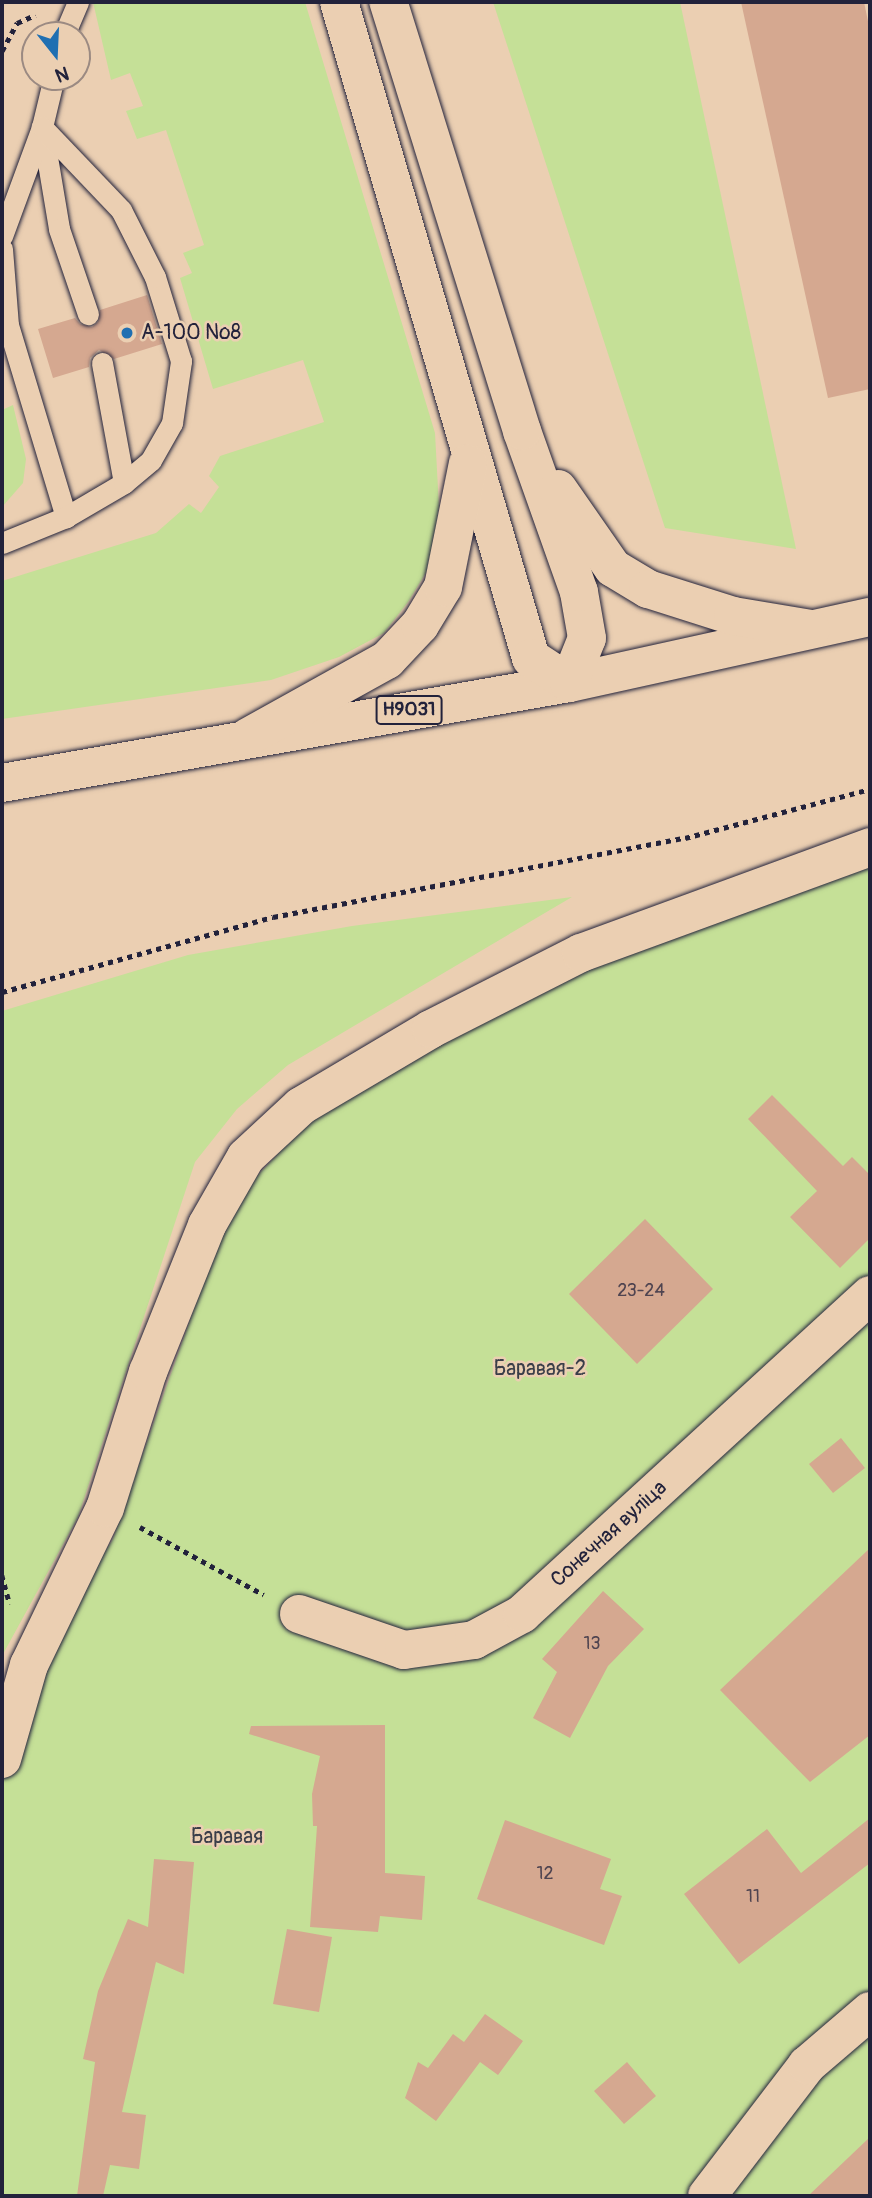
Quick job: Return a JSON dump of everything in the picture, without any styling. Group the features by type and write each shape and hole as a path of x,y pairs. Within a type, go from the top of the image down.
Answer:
{"main road":[{"path":"339,2 531,658 569,683 587,638 579,592 522,431 388,2"},
{"path":"522,431 578,521 613,568 648,589 697,606 811,629"},
{"path":"248,737 387,660 420,625 443,587 470,451"},
{"name":"Н9031","path":"2,783 248,737 569,683 870,617"},
{"path":"2,1759 29,1665 105,1508 148,1372 207,1224 246,1157 301,1106 431,1029 582,953 870,847"},
{"name":"Сонечная вуліца","path":"299,1614 404,1650 474,1640 522,1614 870,1295"},
{"path":"707,2196 807,2065 862,2017"}],"lane":[{"path":"70,21 78,2"},
{"path":"2,236 43,127 51,91"},
{"path":"43,127 59,229 88,314"},
{"path":"2,543 66,517 124,483 151,460 173,423 181,360 155,276 121,210 43,127"},
{"path":"2,249 8,325 66,517"},
{"path":"102,363 124,483"}],"path":[{"path":"2,992 274,917 685,838 870,789"},
{"path":"105,1508 299,1614"}],"green space":[{"path":"93,2 305,2 435,433 439,507 430,566 408,602 384,633 339,657 271,680 2,719 2,581 156,533 189,504 201,513 219,487 209,476 220,456 324,422 303,360 213,389 180,278 192,273 183,253 204,245 166,130 137,139 126,111 143,106 130,73 111,80"},
{"path":"493,2 680,2 796,549 665,528"},
{"path":"13,405 26,459 23,483 2,507 2,410"},
{"name":"Баравая-2","path":"870,863 870,2196 2,2196 2,1690 112,1541 220,1235 256,1177 310,1120 439,1042 588,967"},
{"path":"572,897 288,1065 237,1109 195,1162 78,1517 2,1656 2,1011 188,955 352,926"}],"building":[{"path":"741,2 864,2 870,31 870,389 828,398"},
{"path":"147,295 162,344 114,359 99,350 90,358 89,367 53,378 38,329 75,318 80,324 92,327 98,322 100,310"},
{"path":"772,1095 843,1166 852,1157 870,1175 870,1238 840,1268 790,1217 817,1191 748,1119"},
{"path":"645,1219 713,1289 637,1364 569,1294"},
{"path":"841,1438 865,1468 833,1493 809,1464"},
{"path":"870,1548 870,1735 810,1782 720,1690"},
{"path":"603,1591 644,1629 608,1666 570,1738 533,1718 557,1672 542,1659"},
{"path":"385,1725 385,1873 425,1876 422,1920 380,1916 378,1932 310,1927 317,1826 313,1826 312,1794 320,1756 249,1734 251,1726"},
{"path":"870,1818 870,1863 739,1964 684,1894 767,1829 801,1873"},
{"path":"505,1820 611,1859 600,1889 622,1896 604,1945 477,1899"},
{"path":"154,1859 194,1862 184,1974 156,1962 122,2112 146,2115 139,2169 110,2165 103,2196 77,2196 95,2062 83,2059 98,1991 128,1919 148,1927"},
{"path":"287,1929 332,1937 319,2012 273,2004"},
{"path":"485,2014 523,2041 498,2075 480,2062 436,2121 405,2098 418,2062 428,2068 453,2034 464,2042"},
{"path":"627,2062 656,2096 624,2124 594,2091"},
{"path":"870,2137 870,2196 808,2196"}],"place":[{"name":"А-100 №8","path":"127,333"}],"park label":[{"name":"Баравая","path":"227,1837"}]}
